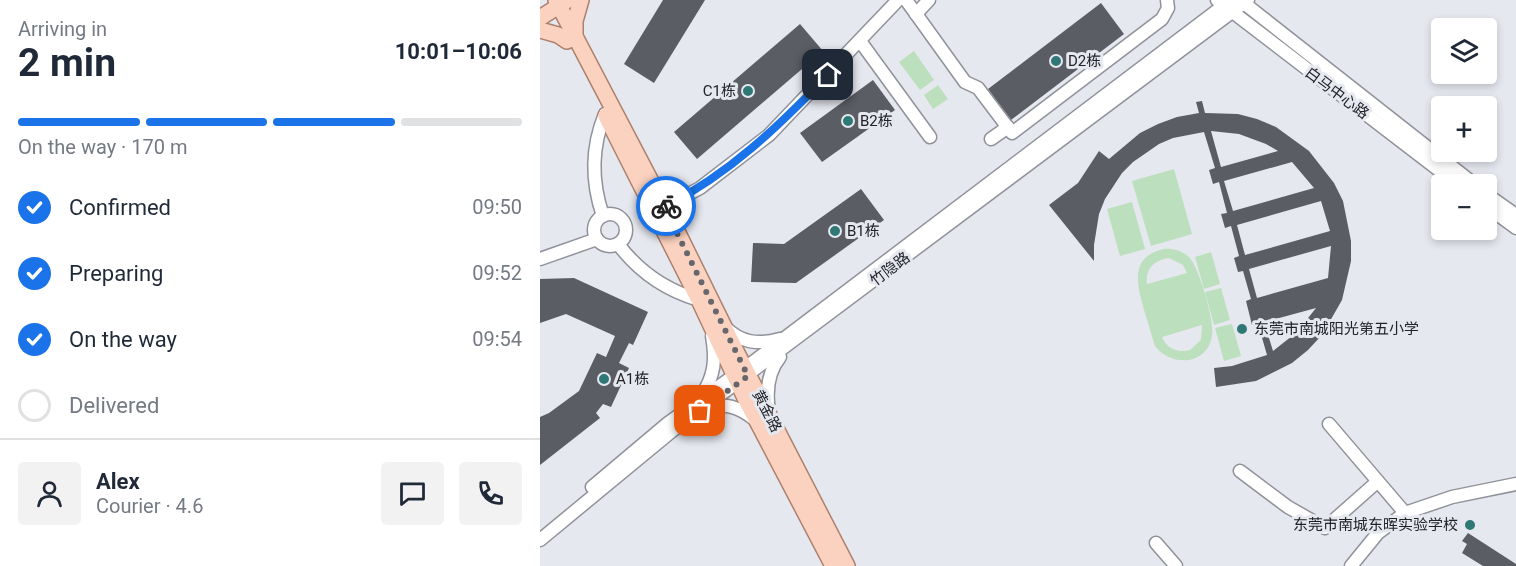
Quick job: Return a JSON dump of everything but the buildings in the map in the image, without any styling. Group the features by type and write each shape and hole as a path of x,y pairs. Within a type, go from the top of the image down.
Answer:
{"main road":[{"path":"540,30 571,40 581,0"},
{"name":"黄金路","path":"552,6 659,210 833,566"},
{"name":"黄金路","path":"571,40 604,114 659,210 699,300 717,327"},
{"name":"黄金路","path":"764,421 847,566"}],"street":[{"path":"659,210 700,188 769,135 898,0"},
{"path":"906,0 965,82 978,88 1012,133 1162,19 1168,8 1167,0"},
{"path":"916,14 929,0"},
{"name":"白马中心路","path":"1234,3 1445,174"},
{"name":"白马中心路","path":"1234,3 1461,174"},
{"name":"竹隐路","path":"540,540 698,407 786,343 1234,3"},
{"path":"860,41 930,137"},
{"path":"603,216 596,191 594,165 597,139 604,114"},
{"path":"991,139 1008,127"},
{"path":"1497,202 1516,215"},
{"path":"1497,214 1516,228"},
{"path":"611,215 623,221 626,234 618,244 604,245 597,239 595,227 603,216 611,215"},
{"path":"540,259 597,239"},
{"path":"618,244 636,266 647,275 672,290 699,300"},
{"path":"698,407 714,370 717,327 750,342 786,343"},
{"path":"698,407 727,405 764,421 769,379 773,365 786,343"},
{"name":"竹隐路","path":"540,530 668,423 698,407"},
{"path":"1329,424 1405,513"},
{"path":"1240,471 1288,507 1325,528 1377,482"},
{"path":"1350,566 1378,532 1405,513 1452,497 1516,484"},
{"path":"1156,543 1176,566"}],"green space":[{"path":"914,51 934,80 920,90 899,62"},
{"path":"938,85 948,99 933,109 924,95"},
{"path":"1174,169 1192,234 1151,246 1132,181"},
{"path":"1132,202 1145,249 1120,256 1107,209"},
{"path":"1163,249 1180,251 1189,257 1197,272 1209,307 1212,336 1209,346 1196,358 1179,360 1170,358 1155,346 1138,282 1140,265 1152,253","holes":["1169,258 1183,265 1187,273 1147,284 1147,274 1152,266","1202,325 1201,340 1190,350 1173,349 1162,337"]},
{"path":"1211,252 1220,284 1204,289 1195,257"},
{"path":"1221,288 1230,320 1214,325 1205,292"},
{"path":"1232,324 1241,356 1224,361 1215,328"}],"way so far":[{"path":"666,206 664,207 748,376 700,411"}],"place":[{"name":"D2栋","path":"1056,61"},
{"name":"C1栋","path":"748,91"},
{"name":"B2栋","path":"848,121"},
{"name":"B1栋","path":"835,231"},
{"name":"东莞市南城阳光第五小学","path":"1242,329"},
{"name":"A1栋","path":"604,379"},
{"name":"东莞市南城东晖实验学校","path":"1470,525"}],"route":[{"path":"666,206 700,188 769,135 828,75"}]}
